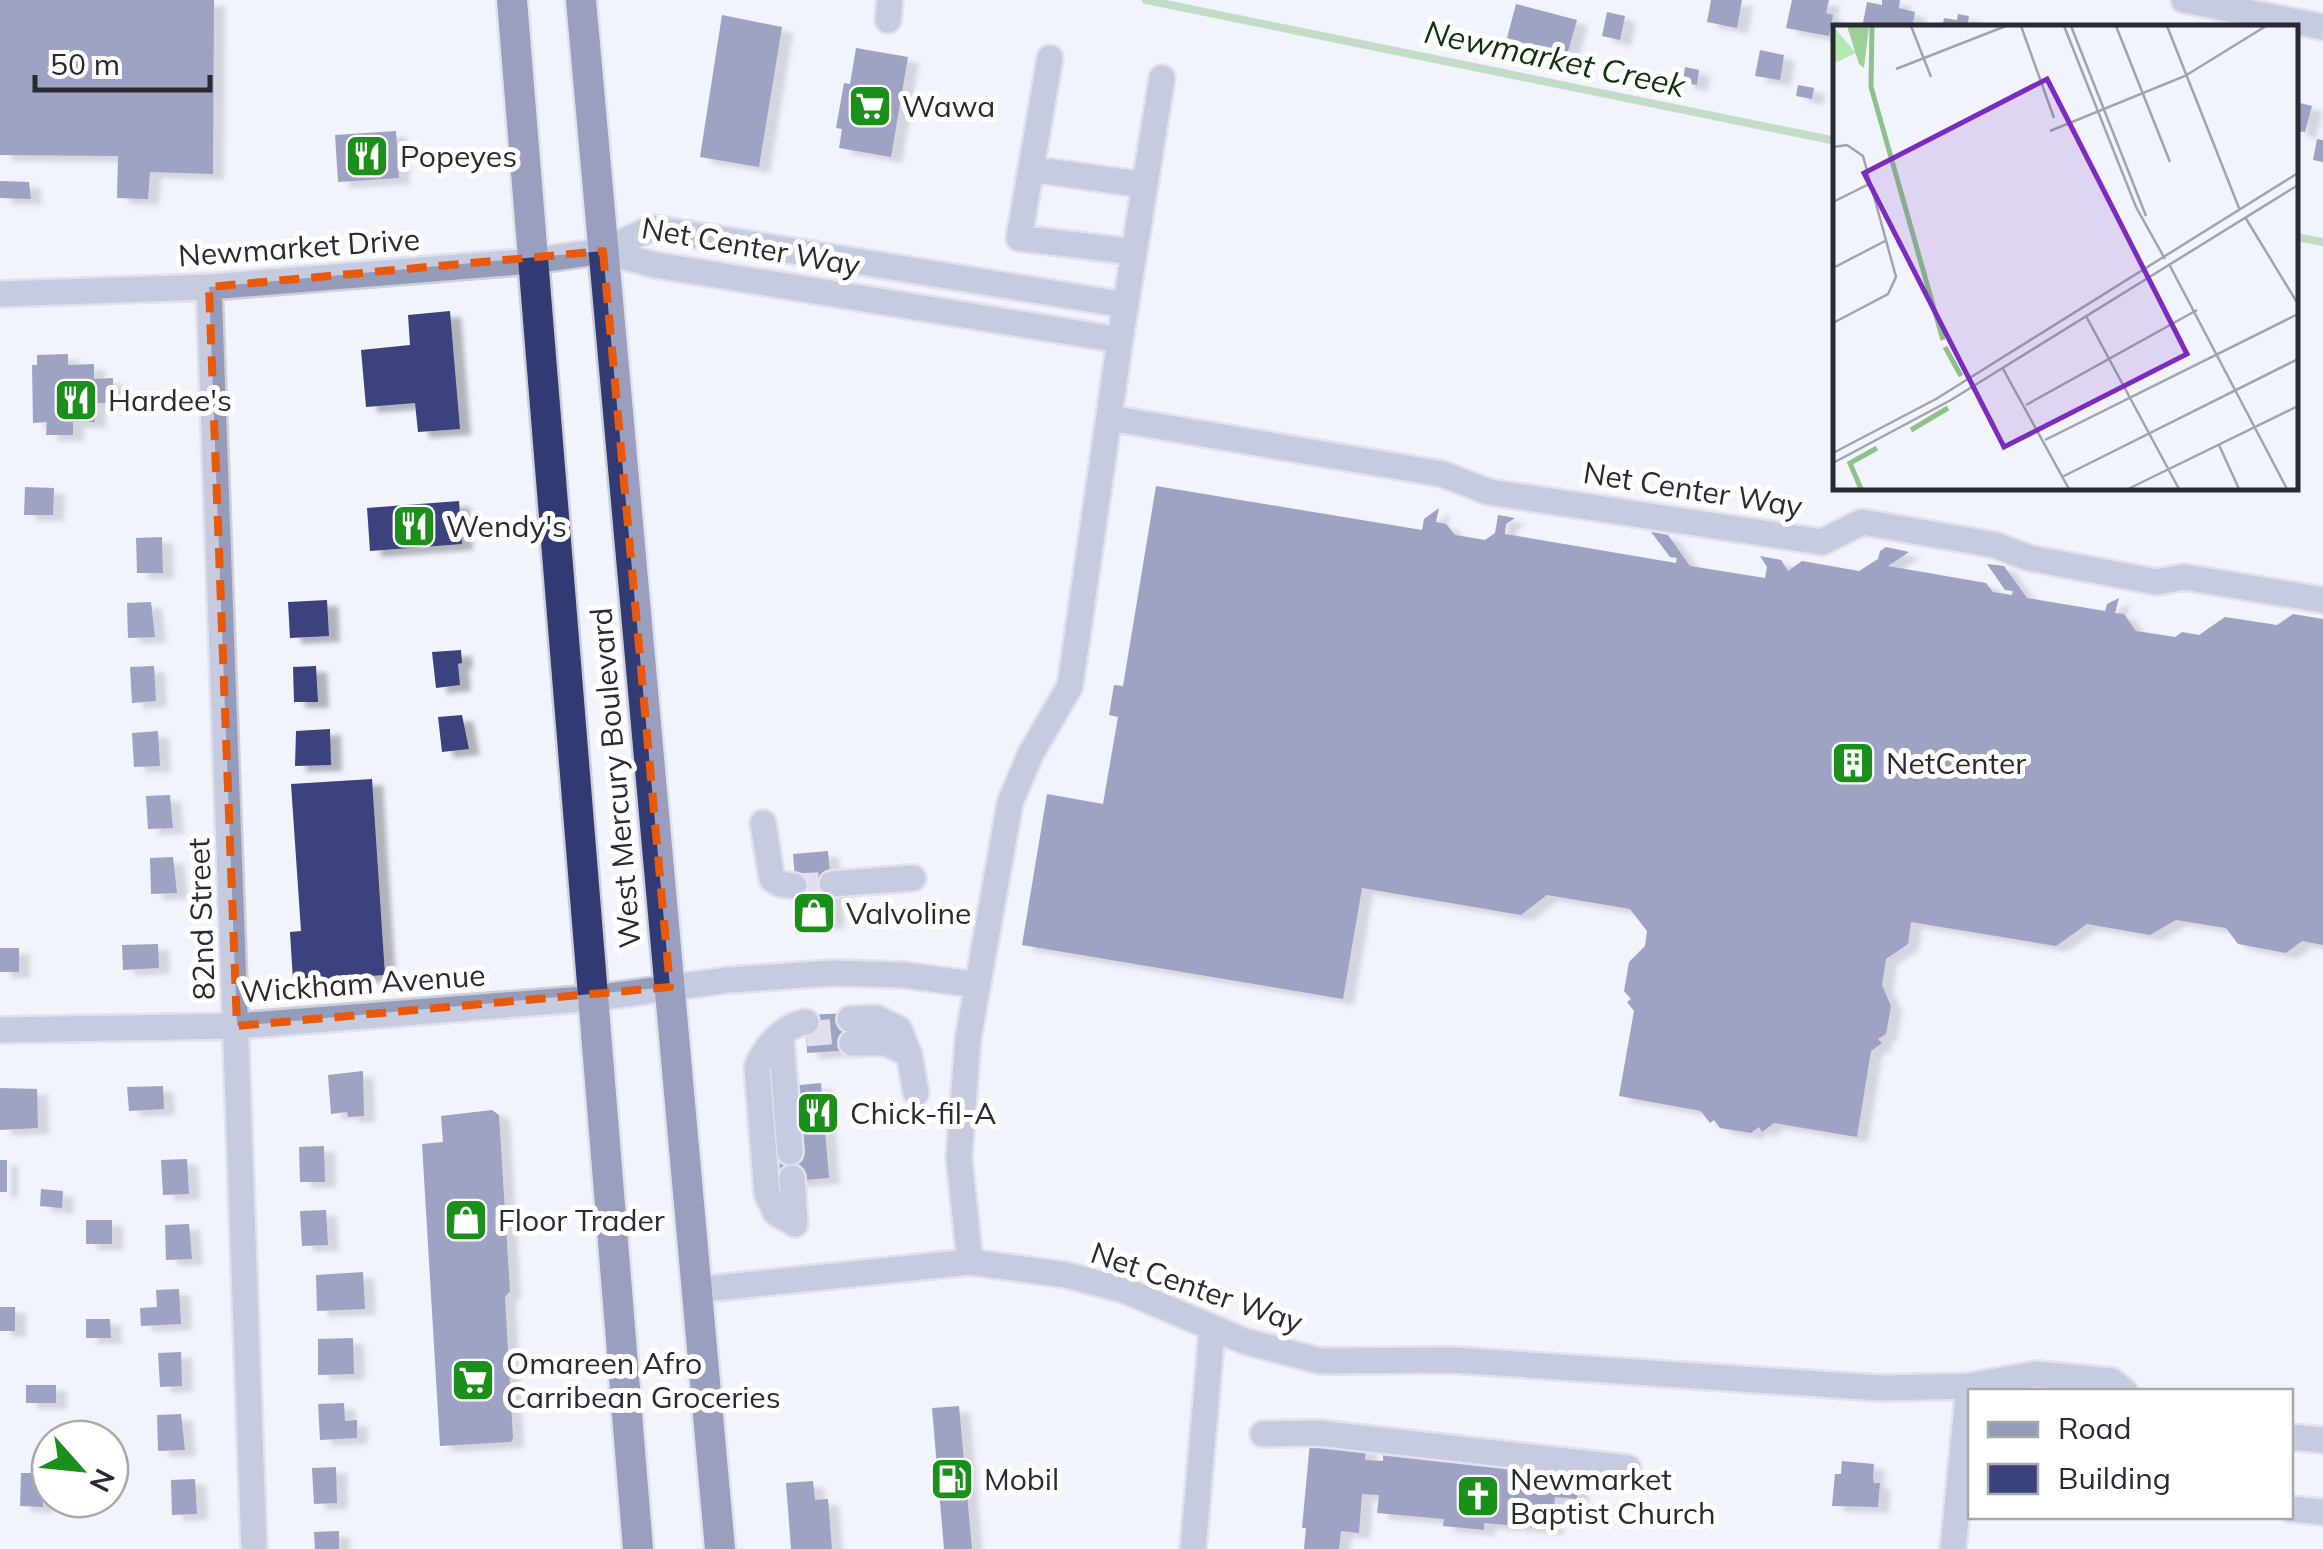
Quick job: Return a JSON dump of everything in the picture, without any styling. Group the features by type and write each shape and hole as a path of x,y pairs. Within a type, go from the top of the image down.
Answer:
{"highway":[{"name":"West Mercury Boulevard","path":"512,0 638,1549"},
{"name":"West Mercury Boulevard","path":"581,0 720,1549"}],"street":[{"path":"2184,0 2231,5 2323,27"},
{"path":"1050,58 1019,238 1134,252"},
{"path":"970,1262 960,1187 960,1126 968,1038 1010,803 1030,754 1070,686 1162,78"},
{"path":"1031,169 1145,185"},
{"name":"Net Center Way","path":"603,251 652,228 1126,305"},
{"name":"Newmarket Drive","path":"0,294 209,287 532,261 603,251"},
{"name":"Net Center Way","path":"603,251 655,265 1120,340"},
{"name":"82nd Street","path":"209,287 254,1549"},
{"name":"Net Center Way","path":"1109,418 1442,474 1490,492 1527,498 1822,542 1862,522 1995,545 2029,558 2158,582 2184,577 2323,600"},
{"path":"763,823 772,879 794,886"},
{"path":"832,884 913,878"},
{"name":"Wickham Avenue","path":"0,1030 238,1026 595,998 833,972 904,975 978,985"},
{"path":"851,1031 910,1054 916,1093"},
{"path":"800,1035 791,1165 795,1224 776,1213 767,1194 757,1068 765,1049 800,1035"},
{"name":"Net Center Way","path":"696,1290 970,1262 1066,1276 1124,1290 1152,1299 1212,1330 1320,1361 1452,1360 1881,1388 1969,1386 2036,1374 2112,1381 2121,1389"},
{"path":"1193,1549 1212,1330"},
{"path":"1953,1549 1968,1396"},
{"path":"1262,1434 1318,1433 1628,1468"},
{"path":"2293,1437 2323,1440"},
{"path":"2293,1510 2323,1512"}],"highlighted area":[{"path":"603,251 670,987 237,1026 209,287"}],"building":[{"path":"0,0 214,0 213,174 150,172 148,199 117,198 118,156 0,155"},
{"path":"1711,0 1742,0 1737,28 1707,22"},
{"path":"1792,0 1829,0 1826,13 1833,15 1829,36 1786,28"},
{"path":"1882,0 1900,0 1899,8 1915,12 1913,25 1863,25 1867,2 1882,5"},
{"path":"1516,4 1577,20 1567,55 1507,38"},
{"path":"1607,12 1625,16 1620,40 1602,36"},
{"path":"1958,14 1969,16 1968,23 1974,25 1943,25 1944,18 1957,20"},
{"path":"722,15 782,27 759,167 700,157"},
{"name":"Wawa","path":"856,48 908,57 891,157 839,148 842,129 836,128 844,83 850,84"},
{"path":"1760,50 1784,55 1780,80 1755,76"},
{"path":"1685,67 1699,70 1697,85 1683,83"},
{"path":"1798,85 1814,88 1812,99 1796,96"},
{"path":"2298,102 2312,106 2305,132 2298,131"},
{"name":"Popeyes","path":"396,131 399,178 338,182 335,135"},
{"path":"2317,139 2323,140 2323,162 2313,160"},
{"path":"0,181 29,182 31,199 0,198"},
{"path":"450,311 460,429 418,432 415,403 366,407 361,350 410,345 408,315"},
{"path":"68,354 68,365 94,364 94,379 113,378 113,403 95,403 95,422 73,422 73,435 46,435 47,422 33,423 32,365 37,365 37,355"},
{"name":"NetCenter","path":"1156,486 1422,530 1424,519 1439,508 1436,522 1446,524 1455,535 1485,540 1495,533 1498,515 1515,518 1506,524 1505,534 1676,563 1677,558 1670,557 1651,532 1668,535 1690,566 1765,578 1767,567 1760,556 1781,560 1788,571 1802,561 1859,571 1878,559 1886,547 1909,552 1888,566 1986,583 1993,592 2012,595 2013,591 2005,590 1987,564 2004,566 2027,598 2105,611 2107,604 2119,598 2115,613 2124,614 2136,631 2175,637 2182,632 2199,635 2225,617 2277,625 2293,614 2323,619 2323,945 2302,941 2286,953 2238,944 2226,928 2176,920 2150,935 2087,924 2056,946 1911,922 1908,944 1886,959 1882,985 1891,1006 1886,1034 1878,1039 1882,1043 1871,1051 1857,1137 1774,1123 1762,1132 1759,1127 1751,1133 1720,1128 1701,1111 1619,1096 1634,1011 1624,991 1629,962 1645,946 1647,931 1630,909 1547,895 1521,915 1362,888 1343,999 1022,945 1047,794 1103,804 1118,717 1109,715 1114,685 1123,686"},
{"path":"25,487 54,488 53,515 24,515"},
{"name":"Wendy's","path":"459,501 462,544 370,551 367,508"},
{"path":"162,537 163,573 137,573 136,538"},
{"path":"327,600 329,636 290,638 288,602"},
{"path":"151,602 155,637 128,638 127,603"},
{"path":"461,650 460,685 436,688 432,652"},
{"path":"154,666 156,701 132,703 130,667"},
{"path":"316,666 318,702 294,702 293,667"},
{"path":"462,715 469,749 442,752 438,717"},
{"path":"330,729 331,765 295,766 296,731"},
{"path":"158,731 160,766 134,767 132,733"},
{"path":"372,779 385,975 293,981 290,932 301,931 291,784"},
{"path":"170,795 173,828 148,829 146,796"},
{"path":"828,851 834,922 799,924 793,854"},
{"path":"173,857 177,893 151,894 150,858"},
{"path":"158,944 159,968 123,970 122,945"},
{"path":"0,948 19,948 19,972 0,972"},
{"path":"850,1013 852,1050 807,1053 805,1015"},
{"path":"363,1071 364,1116 331,1114 328,1075"},
{"path":"821,1083 829,1178 769,1183 767,1160 794,1158 789,1086"},
{"path":"163,1086 164,1109 129,1111 127,1087"},
{"path":"0,1088 37,1089 38,1128 0,1130"},
{"path":"492,1110 499,1115 510,1291 505,1297 513,1438 511,1442 440,1446 422,1144 443,1142 441,1116"},
{"path":"324,1146 325,1182 300,1182 299,1147"},
{"path":"187,1159 189,1194 163,1195 161,1160"},
{"path":"0,1160 7,1160 7,1192 0,1192"},
{"path":"41,1189 63,1191 62,1208 40,1206"},
{"path":"326,1210 328,1245 302,1246 300,1211"},
{"path":"86,1220 112,1220 112,1244 86,1244"},
{"path":"189,1224 192,1259 166,1260 165,1225"},
{"path":"363,1272 365,1309 317,1311 316,1275"},
{"path":"179,1289 181,1324 141,1326 140,1308 157,1307 156,1290"},
{"path":"0,1307 15,1307 15,1331 0,1331"},
{"path":"86,1319 110,1319 111,1338 86,1338"},
{"path":"353,1338 354,1374 318,1375 318,1339"},
{"path":"181,1352 182,1386 160,1387 158,1353"},
{"path":"26,1385 56,1385 56,1403 26,1403"},
{"path":"344,1403 345,1421 357,1420 357,1438 320,1440 318,1404"},
{"name":"Mobil","path":"959,1406 972,1549 944,1549 932,1408"},
{"path":"181,1414 185,1450 158,1451 157,1415"},
{"name":"Newmarket Baptist Church","path":"1310,1442 1366,1447 1365,1460 1383,1461 1383,1452 1579,1472 1577,1499 1555,1497 1552,1529 1484,1523 1484,1530 1443,1526 1444,1519 1377,1513 1379,1495 1362,1494 1359,1533 1341,1531 1339,1549 1304,1549 1306,1528 1302,1528"},
{"path":"1842,1461 1874,1464 1874,1483 1880,1483 1878,1507 1832,1506 1835,1474 1841,1474"},
{"path":"336,1467 337,1503 314,1504 312,1468"},
{"path":"21,1473 30,1473 30,1506 20,1506"},
{"path":"195,1479 197,1514 172,1515 171,1480"},
{"path":"813,1481 815,1500 828,1499 832,1549 791,1549 786,1483"},
{"path":"339,1531 339,1549 315,1549 314,1532"}],"waterway":[{"name":"Newmarket Creek","path":"1146,0 1833,140"},
{"name":"Newmarket Creek","path":"2298,237 2323,242"}],"tunnel":[{"path":"794,886 832,884"},
{"path":"806,1034 851,1030"}],"place":[{"name":"Wawa","path":"870,106"},
{"name":"Popeyes","path":"367,156"},
{"name":"Hardee's","path":"76,400"},
{"name":"Wendy's","path":"414,526"},
{"name":"NetCenter","path":"1853,763"},
{"name":"Valvoline","path":"814,913"},
{"name":"Chick-fil-A","path":"818,1113"},
{"name":"Floor Trader","path":"466,1220"},
{"name":"Omareen Afro Carribean Groceries","path":"473,1380"},
{"name":"Mobil","path":"952,1479"},
{"name":"Newmarket Baptist Church","path":"1478,1496"}]}
